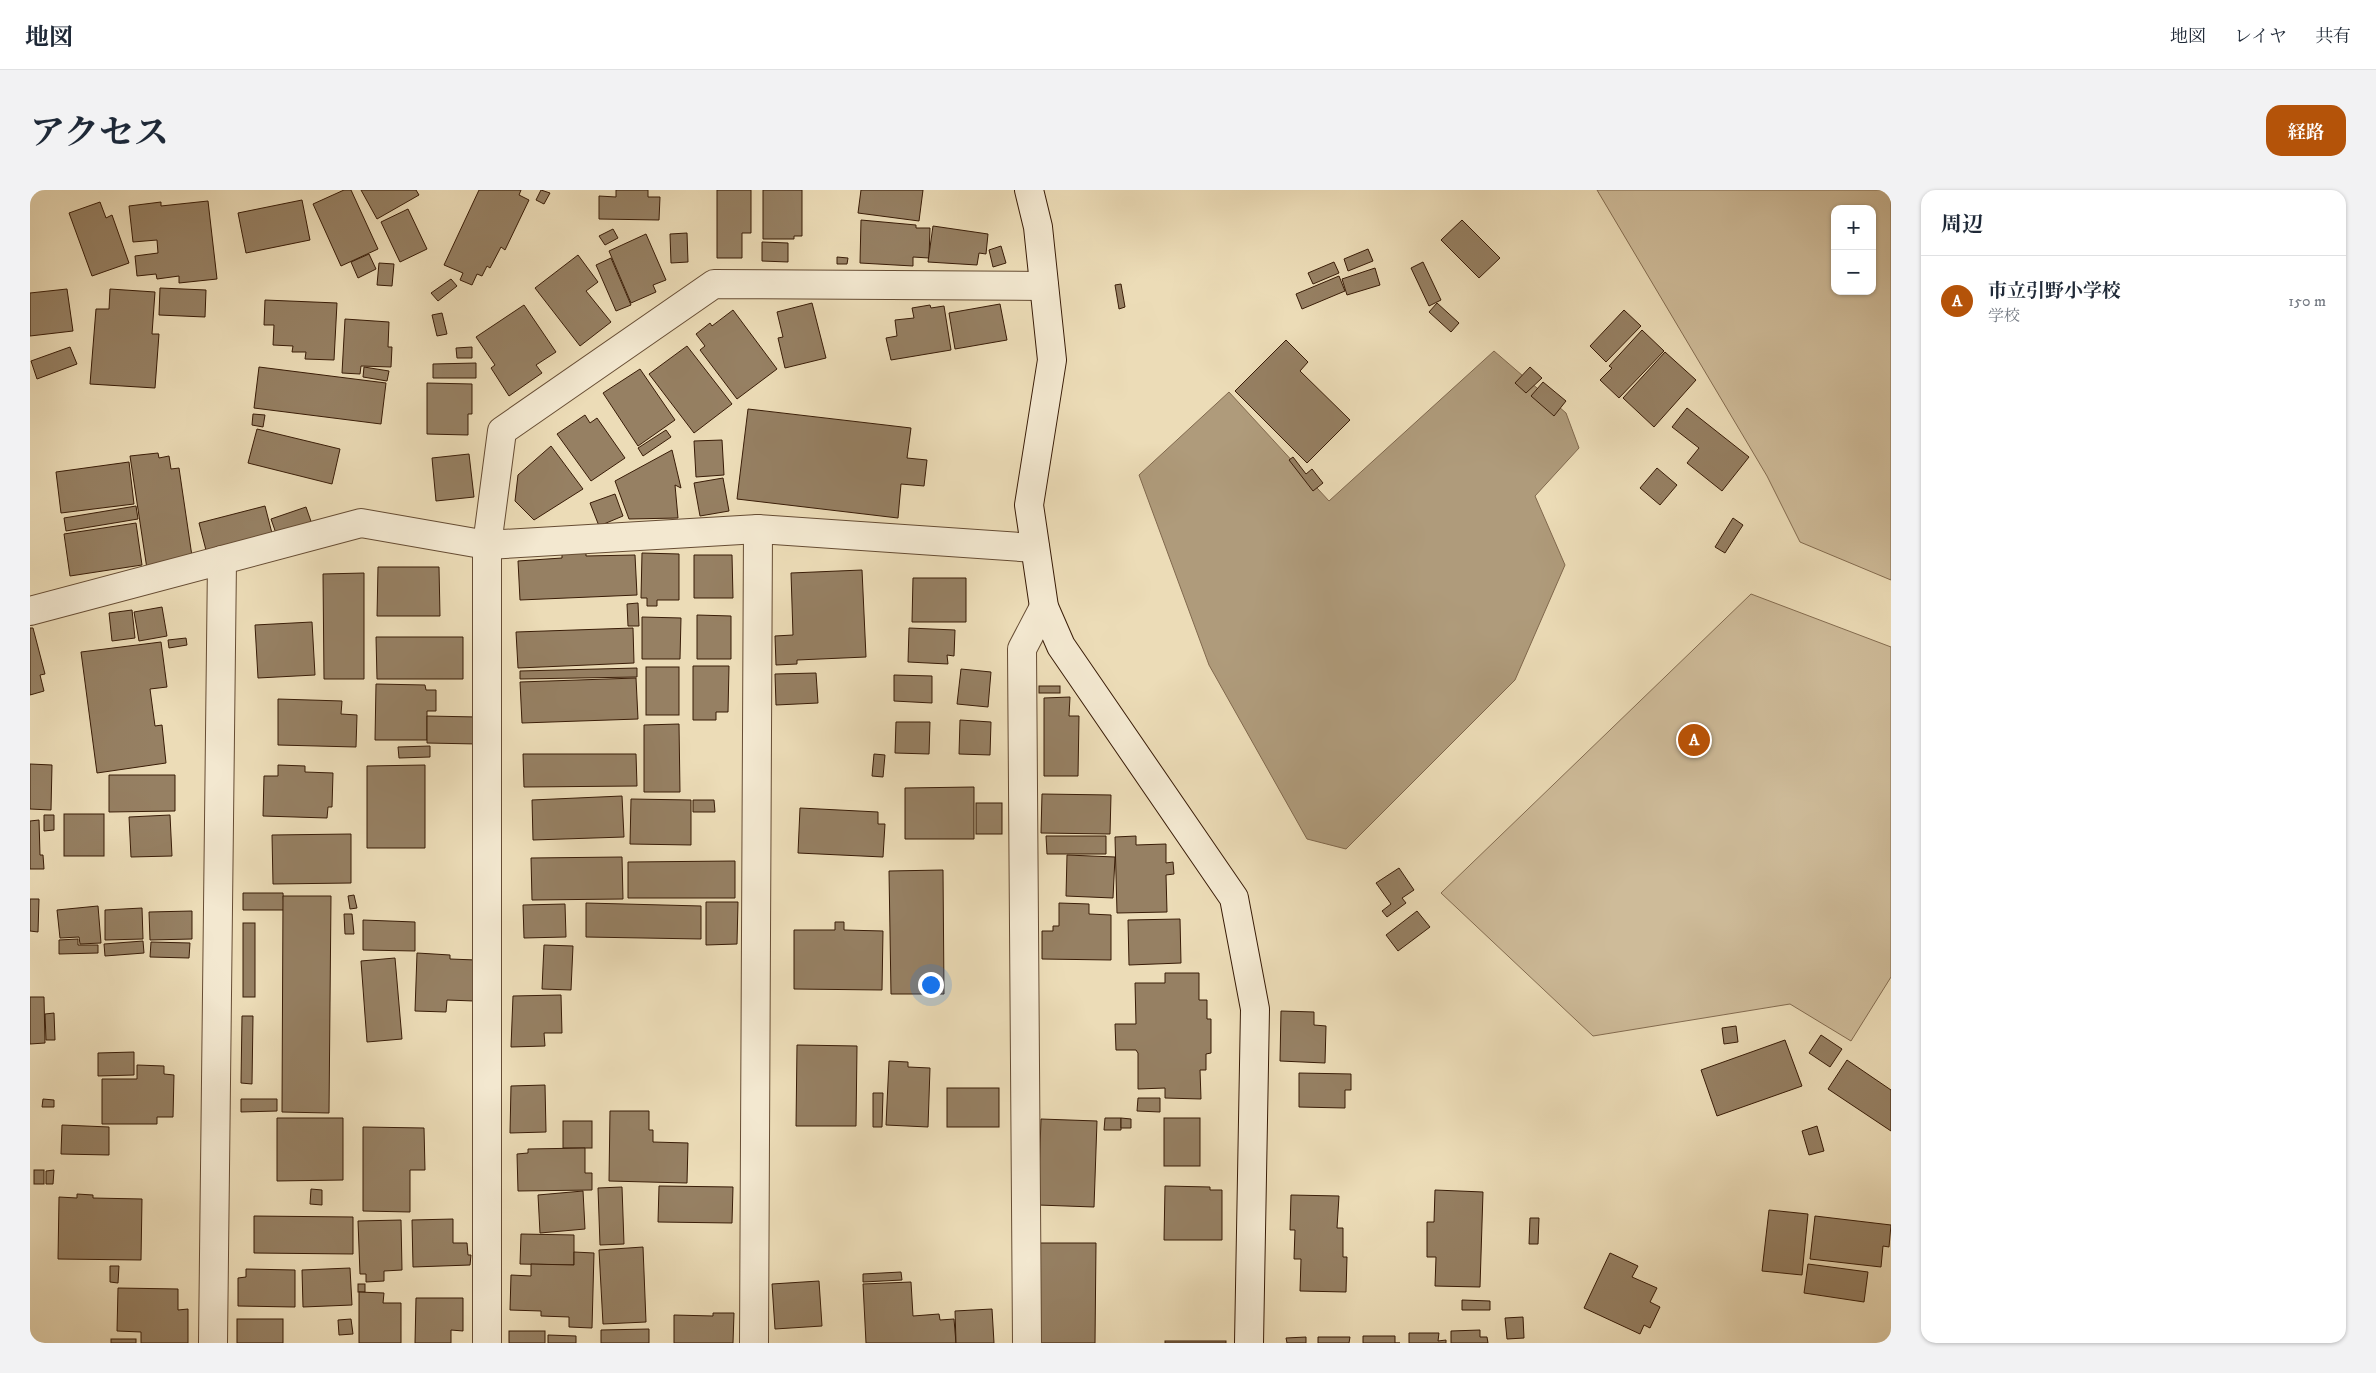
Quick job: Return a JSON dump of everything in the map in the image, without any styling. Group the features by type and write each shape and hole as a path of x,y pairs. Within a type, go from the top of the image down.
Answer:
{"street":[{"path":"1028,190 1038,227 1052,360 1029,505 1044,607 1061,646 1234,898 1255,1009 1249,1343"},
{"path":"488,1343 487,545 502,432 714,284 1044,286"},
{"path":"30,612 361,523 487,545 758,529 1035,548"},
{"path":"754,1343 758,529"},
{"path":"213,1343 222,560"},
{"path":"1027,1343 1022,649 1044,607"}],"shaded area":[{"path":"1597,190 1891,190 1891,580 1800,542 1767,476"},
{"path":"1494,351 1566,413 1579,448 1535,496 1565,565 1515,680 1346,849 1307,839 1209,665 1139,475 1229,392 1329,501"},
{"path":"1751,594 1891,647 1891,977 1851,1041 1790,1004 1593,1036 1441,893"}],"building":[{"path":"344,190 351,190 378,249 341,266 313,204"},
{"path":"361,190 416,190 419,195 377,219"},
{"path":"479,190 521,190 519,195 529,200 505,250 501,247 490,268 487,266 482,276 477,274 472,285 460,280 463,273 444,265"},
{"path":"541,190 550,193 544,204 536,200"},
{"path":"616,190 648,190 648,197 660,197 659,220 599,219 599,196 616,197"},
{"path":"717,190 751,190 751,233 742,233 742,258 717,258"},
{"path":"763,190 802,190 802,236 794,236 794,239 763,239"},
{"path":"861,190 923,190 919,221 858,213"},
{"path":"302,200 310,240 246,253 238,213"},
{"path":"208,201 217,279 179,283 179,276 157,279 156,274 137,276 135,256 158,253 157,240 133,242 129,206 161,202 161,206"},
{"path":"100,202 106,218 112,215 129,263 92,276 69,213"},
{"path":"408,209 427,249 400,262 381,222"},
{"path":"861,220 916,225 916,228 930,228 929,258 913,257 913,266 860,263"},
{"path":"1462,220 1500,258 1479,278 1441,240"},
{"path":"933,226 988,234 986,254 979,253 977,265 928,262"},
{"path":"613,229 618,238 605,245 599,236"},
{"path":"687,233 688,262 671,263 670,234"},
{"path":"646,234 666,280 653,285 656,292 631,303 609,251"},
{"path":"762,242 788,243 788,262 762,261"},
{"path":"1001,246 1006,263 993,267 989,250"},
{"path":"1368,249 1373,261 1348,271 1344,259"},
{"path":"369,254 376,269 358,278 351,262"},
{"path":"578,255 598,282 586,291 611,322 580,346 535,288"},
{"path":"837,257 848,258 847,264 837,264"},
{"path":"611,258 631,305 616,311 596,265"},
{"path":"1334,262 1339,273 1313,284 1308,273"},
{"path":"1423,262 1441,300 1429,306 1411,268"},
{"path":"379,263 394,264 392,286 377,285"},
{"path":"1375,268 1380,285 1347,295 1342,279"},
{"path":"1339,276 1345,291 1302,309 1296,294"},
{"path":"451,279 457,286 438,301 431,293"},
{"path":"1121,284 1125,307 1119,309 1115,285"},
{"path":"160,288 206,290 205,317 159,315"},
{"path":"67,289 73,331 30,336 30,293"},
{"path":"110,289 155,292 152,334 159,334 155,388 90,384 96,309 109,309"},
{"path":"265,300 337,303 334,360 305,359 306,352 292,352 293,346 273,345 274,325 264,325"},
{"path":"812,303 826,358 785,368 778,338 783,337 777,312"},
{"path":"1437,303 1459,323 1451,332 1429,312"},
{"path":"1000,304 1007,340 955,349 949,313"},
{"path":"524,305 556,352 536,365 542,373 509,396 491,368 495,365 476,337"},
{"path":"930,305 931,308 944,306 951,350 891,360 886,338 897,336 895,320 914,318 912,308"},
{"path":"733,310 777,369 737,399 700,350 705,346 696,334 710,323 712,326"},
{"path":"1624,310 1641,326 1606,362 1590,346"},
{"path":"442,313 447,334 437,336 432,315"},
{"path":"345,319 389,322 388,347 392,347 391,367 361,366 360,374 342,373"},
{"path":"1642,330 1664,351 1619,398 1600,380 1612,368 1609,366"},
{"path":"1286,340 1308,362 1300,371 1350,420 1307,463 1235,391"},
{"path":"687,346 732,404 694,433 649,374"},
{"path":"70,347 77,364 37,379 31,361"},
{"path":"472,347 472,358 457,358 456,348"},
{"path":"1665,352 1696,380 1654,427 1623,398"},
{"path":"476,363 476,378 433,378 433,364"},
{"path":"259,367 386,383 381,424 254,408"},
{"path":"364,367 389,371 387,381 363,377"},
{"path":"1530,367 1542,378 1526,393 1515,383"},
{"path":"640,369 675,420 638,446 603,393"},
{"path":"1543,382 1566,401 1554,416 1531,396"},
{"path":"427,383 472,384 472,414 468,414 468,435 427,434"},
{"path":"1687,408 1749,457 1722,491 1687,463 1699,448 1672,427"},
{"path":"748,409 911,428 907,458 927,460 924,486 901,484 898,518 737,499"},
{"path":"253,414 265,415 263,427 252,425"},
{"path":"585,415 590,423 597,418 625,458 591,481 557,434"},
{"path":"257,429 340,449 332,484 248,463"},
{"path":"666,430 671,437 643,456 638,448"},
{"path":"722,440 724,475 696,477 694,441"},
{"path":"551,446 583,489 534,520 515,501 518,475"},
{"path":"672,450 681,488 675,485 678,518 629,519 615,481"},
{"path":"158,453 159,458 169,456 171,469 179,468 193,563 147,569 130,456"},
{"path":"469,454 474,497 436,501 432,458"},
{"path":"1293,457 1306,474 1312,469 1323,483 1313,491 1289,460"},
{"path":"129,462 134,504 61,513 56,472"},
{"path":"1657,468 1677,485 1660,505 1640,488"},
{"path":"723,478 729,511 700,516 694,483"},
{"path":"615,494 623,516 599,526 590,503"},
{"path":"136,506 138,519 66,531 64,518"},
{"path":"265,506 274,541 208,558 199,523"},
{"path":"306,507 314,530 279,542 271,519"},
{"path":"1733,518 1743,525 1725,553 1715,547"},
{"path":"136,523 142,565 70,576 64,534"},
{"path":"586,553 586,556 635,555 637,595 520,600 518,561 562,558 562,554"},
{"path":"642,553 679,554 679,600 657,600 657,606 647,606 647,598 641,598"},
{"path":"694,555 732,555 733,598 694,598"},
{"path":"378,567 439,567 440,616 377,616"},
{"path":"862,570 866,657 797,660 797,664 776,665 775,636 793,635 791,573"},
{"path":"364,573 364,679 324,679 323,574"},
{"path":"913,578 966,578 966,622 912,622"},
{"path":"638,603 639,626 628,626 627,604"},
{"path":"162,607 167,636 139,641 134,612"},
{"path":"132,610 135,638 112,641 109,613"},
{"path":"697,615 731,616 731,659 697,659"},
{"path":"642,617 681,618 680,659 642,659"},
{"path":"312,622 315,675 258,678 255,625"},
{"path":"30,628 33,628 45,674 40,675 44,691 30,695"},
{"path":"633,628 634,663 518,668 516,632"},
{"path":"909,628 955,630 954,656 947,655 948,664 908,662"},
{"path":"376,637 463,637 463,679 377,679"},
{"path":"186,638 187,645 169,648 168,640"},
{"path":"161,642 167,687 150,689 155,726 162,725 166,763 97,773 81,652"},
{"path":"693,666 729,666 728,712 716,712 716,720 693,720"},
{"path":"646,667 679,667 679,715 646,715"},
{"path":"637,668 637,677 520,679 520,671"},
{"path":"961,669 991,672 988,707 957,704"},
{"path":"816,673 818,703 776,705 775,674"},
{"path":"894,675 932,676 932,703 894,701"},
{"path":"636,678 638,719 522,723 520,682"},
{"path":"376,684 425,685 426,690 436,690 436,711 427,711 427,740 375,740"},
{"path":"1039,686 1060,686 1060,693 1039,693"},
{"path":"1070,697 1069,716 1079,716 1078,776 1044,776 1044,698"},
{"path":"278,699 342,701 341,714 357,715 356,747 278,745"},
{"path":"427,716 478,717 477,744 427,743"},
{"path":"960,720 991,722 990,755 959,754"},
{"path":"896,722 930,722 929,754 895,753"},
{"path":"679,724 680,792 644,792 644,725"},
{"path":"430,746 430,757 399,758 398,747"},
{"path":"523,754 636,754 637,786 524,787"},
{"path":"874,754 885,755 883,777 872,776"},
{"path":"30,764 52,765 51,810 30,809"},
{"path":"278,765 305,766 305,772 333,773 332,807 328,807 327,818 263,816 264,776 278,776"},
{"path":"425,765 425,848 367,848 367,766"},
{"path":"109,775 175,775 175,811 109,812"},
{"path":"974,787 974,839 905,839 905,788"},
{"path":"1042,794 1111,795 1110,834 1041,833"},
{"path":"622,796 624,837 533,840 532,800"},
{"path":"631,799 691,800 691,845 630,844"},
{"path":"693,800 714,800 715,812 693,812"},
{"path":"976,803 1002,803 1002,834 976,834"},
{"path":"800,808 878,812 878,824 885,824 883,857 798,853"},
{"path":"64,814 104,814 104,856 64,856"},
{"path":"44,815 54,815 54,830 44,831"},
{"path":"170,815 172,856 131,857 129,817"},
{"path":"39,820 40,855 43,855 44,869 30,869 30,821"},
{"path":"351,834 351,883 273,884 272,835"},
{"path":"1046,836 1106,836 1106,854 1047,854"},
{"path":"1136,836 1136,845 1166,844 1166,863 1173,862 1174,874 1166,875 1167,912 1117,913 1115,837"},
{"path":"1067,855 1115,857 1113,898 1066,896"},
{"path":"622,857 623,899 532,900 531,858"},
{"path":"735,861 735,898 628,898 628,862"},
{"path":"1399,868 1414,890 1402,898 1406,903 1387,917 1382,911 1391,904 1376,883"},
{"path":"943,870 944,994 891,994 889,871"},
{"path":"243,893 283,893 284,910 243,910"},
{"path":"354,895 357,908 350,909 348,896"},
{"path":"283,896 331,896 329,1113 282,1112"},
{"path":"30,899 39,899 38,932 30,931"},
{"path":"706,902 738,902 737,944 706,945"},
{"path":"586,903 701,906 701,939 586,937"},
{"path":"1059,903 1089,904 1089,914 1111,915 1111,960 1042,959 1042,931 1053,931 1053,926 1059,926"},
{"path":"565,904 566,937 524,938 523,905"},
{"path":"98,906 101,943 80,944 79,937 60,938 57,910"},
{"path":"142,908 143,939 105,940 105,910"},
{"path":"192,911 192,939 150,940 149,912"},
{"path":"1417,911 1430,927 1398,951 1386,935"},
{"path":"344,914 352,914 354,934 345,934"},
{"path":"1180,919 1181,963 1129,965 1128,920"},
{"path":"363,920 415,922 415,951 363,950"},
{"path":"835,922 844,922 844,930 883,931 882,990 794,989 794,930 835,930"},
{"path":"243,923 255,923 255,997 243,997"},
{"path":"78,939 78,945 98,945 98,953 59,954 59,940"},
{"path":"143,941 144,953 105,956 104,944"},
{"path":"151,942 190,943 189,958 150,957"},
{"path":"544,945 573,946 571,990 542,989"},
{"path":"417,953 450,955 450,959 476,960 474,1001 447,1000 446,1012 415,1011"},
{"path":"395,958 402,1039 367,1042 361,961"},
{"path":"1165,973 1199,973 1199,1000 1207,1000 1207,1019 1211,1019 1211,1053 1206,1054 1206,1070 1200,1070 1201,1099 1165,1098 1165,1088 1138,1089 1138,1053 1136,1050 1116,1050 1115,1024 1136,1024 1135,983 1165,983"},
{"path":"561,995 562,1033 544,1033 545,1046 511,1047 513,996"},
{"path":"30,997 44,997 45,1043 30,1044"},
{"path":"1281,1011 1314,1012 1314,1025 1326,1026 1325,1063 1280,1061"},
{"path":"54,1013 55,1040 46,1040 45,1014"},
{"path":"242,1016 253,1016 252,1084 241,1083"},
{"path":"1736,1026 1738,1042 1724,1044 1722,1028"},
{"path":"1821,1035 1842,1049 1830,1067 1809,1053"},
{"path":"1785,1040 1802,1086 1717,1116 1701,1070"},
{"path":"797,1045 857,1046 856,1126 796,1126"},
{"path":"134,1052 134,1075 98,1076 98,1053"},
{"path":"1847,1060 1891,1090 1891,1131 1828,1089"},
{"path":"889,1061 908,1062 908,1067 930,1068 928,1127 886,1125"},
{"path":"137,1065 164,1066 164,1074 174,1075 173,1117 157,1117 157,1124 102,1124 102,1079 137,1079"},
{"path":"1299,1073 1351,1074 1351,1090 1345,1090 1345,1108 1299,1107"},
{"path":"545,1085 546,1132 510,1133 511,1086"},
{"path":"947,1088 999,1088 999,1127 947,1127"},
{"path":"873,1093 883,1093 882,1127 873,1127"},
{"path":"1138,1098 1160,1098 1160,1112 1137,1111"},
{"path":"43,1099 54,1100 54,1107 42,1107"},
{"path":"241,1099 277,1099 277,1111 241,1112"},
{"path":"610,1111 649,1111 649,1130 653,1130 653,1142 688,1143 687,1183 609,1181"},
{"path":"277,1118 343,1118 343,1180 277,1181"},
{"path":"1105,1118 1121,1118 1121,1130 1104,1130"},
{"path":"1121,1118 1131,1119 1131,1128 1121,1128"},
{"path":"1164,1118 1200,1118 1200,1166 1164,1166"},
{"path":"1041,1119 1097,1121 1094,1207 1038,1205"},
{"path":"563,1121 592,1121 592,1148 563,1148"},
{"path":"62,1125 109,1127 109,1155 61,1154"},
{"path":"1817,1126 1824,1151 1809,1155 1802,1131"},
{"path":"363,1127 424,1128 425,1170 410,1170 410,1212 363,1211"},
{"path":"585,1148 585,1173 592,1173 592,1190 518,1191 517,1154 528,1153 528,1149"},
{"path":"34,1170 44,1170 44,1184 34,1184"},
{"path":"54,1170 53,1184 46,1184 46,1171"},
{"path":"659,1186 733,1187 732,1223 658,1222"},
{"path":"1165,1186 1210,1187 1210,1190 1222,1190 1222,1240 1164,1240"},
{"path":"622,1187 624,1244 600,1245 598,1188"},
{"path":"311,1189 322,1190 322,1205 310,1204"},
{"path":"1435,1190 1483,1192 1480,1287 1435,1286 1436,1257 1427,1257 1427,1222 1434,1222"},
{"path":"583,1191 585,1229 540,1233 538,1195"},
{"path":"77,1194 93,1195 93,1198 142,1199 141,1260 58,1259 59,1197 77,1198"},
{"path":"1291,1195 1339,1196 1337,1228 1343,1228 1343,1257 1347,1257 1346,1292 1300,1291 1301,1259 1294,1259 1295,1230 1290,1230"},
{"path":"1769,1210 1808,1214 1802,1275 1762,1271"},
{"path":"254,1216 353,1217 353,1254 254,1253"},
{"path":"1815,1216 1891,1225 1889,1247 1883,1246 1881,1267 1810,1259"},
{"path":"1530,1218 1539,1218 1538,1244 1529,1244"},
{"path":"453,1219 453,1243 467,1243 468,1255 471,1255 470,1265 413,1267 412,1220"},
{"path":"401,1220 402,1270 384,1271 384,1281 366,1282 366,1274 360,1274 358,1221"},
{"path":"521,1234 574,1235 574,1265 520,1264"},
{"path":"1037,1243 1096,1243 1095,1343 1037,1343"},
{"path":"643,1247 646,1322 603,1324 599,1250"},
{"path":"574,1252 594,1253 592,1328 569,1327 569,1317 541,1316 541,1311 510,1310 511,1275 531,1276 531,1264 574,1265"},
{"path":"1610,1253 1638,1266 1632,1277 1657,1288 1650,1302 1660,1307 1650,1328 1644,1325 1640,1334 1584,1308"},
{"path":"1808,1264 1868,1272 1864,1302 1804,1293"},
{"path":"110,1266 119,1266 118,1283 110,1282"},
{"path":"350,1268 352,1305 303,1307 302,1270"},
{"path":"246,1269 295,1270 295,1307 238,1306 238,1278 246,1277"},
{"path":"901,1272 902,1280 863,1282 863,1274"},
{"path":"819,1281 822,1326 775,1329 772,1284"},
{"path":"911,1282 913,1316 939,1314 940,1320 954,1319 956,1343 866,1343 863,1284"},
{"path":"358,1284 365,1284 365,1292 358,1292"},
{"path":"118,1288 178,1289 178,1310 188,1309 188,1343 141,1343 141,1332 117,1331"},
{"path":"359,1292 384,1293 383,1303 401,1303 401,1343 359,1343"},
{"path":"416,1298 463,1298 463,1331 451,1330 451,1343 415,1343"},
{"path":"1462,1300 1490,1301 1490,1310 1462,1310"},
{"path":"992,1309 994,1343 956,1343 955,1311"},
{"path":"713,1313 734,1313 733,1343 674,1343 674,1315 713,1316"},
{"path":"1523,1317 1524,1338 1507,1339 1505,1318"},
{"path":"237,1319 283,1319 283,1343 237,1343"},
{"path":"351,1319 353,1334 339,1335 338,1320"},
{"path":"649,1329 649,1343 601,1343 601,1330"},
{"path":"1480,1330 1480,1337 1487,1337 1488,1343 1451,1343 1451,1331"},
{"path":"509,1331 545,1331 545,1343 509,1343"},
{"path":"1409,1333 1439,1333 1438,1341 1446,1340 1446,1343 1409,1343"},
{"path":"548,1335 576,1336 576,1343 548,1343"},
{"path":"1363,1336 1395,1336 1395,1343 1363,1343"},
{"path":"1306,1337 1306,1343 1287,1343 1286,1338"},
{"path":"1318,1337 1350,1337 1349,1343 1318,1343"},
{"path":"111,1339 136,1339 136,1343 111,1343"},
{"path":"1165,1341 1226,1341 1226,1343 1165,1343"}],"place":[{"name":"市立引野小学校","path":"1694,740"}]}
